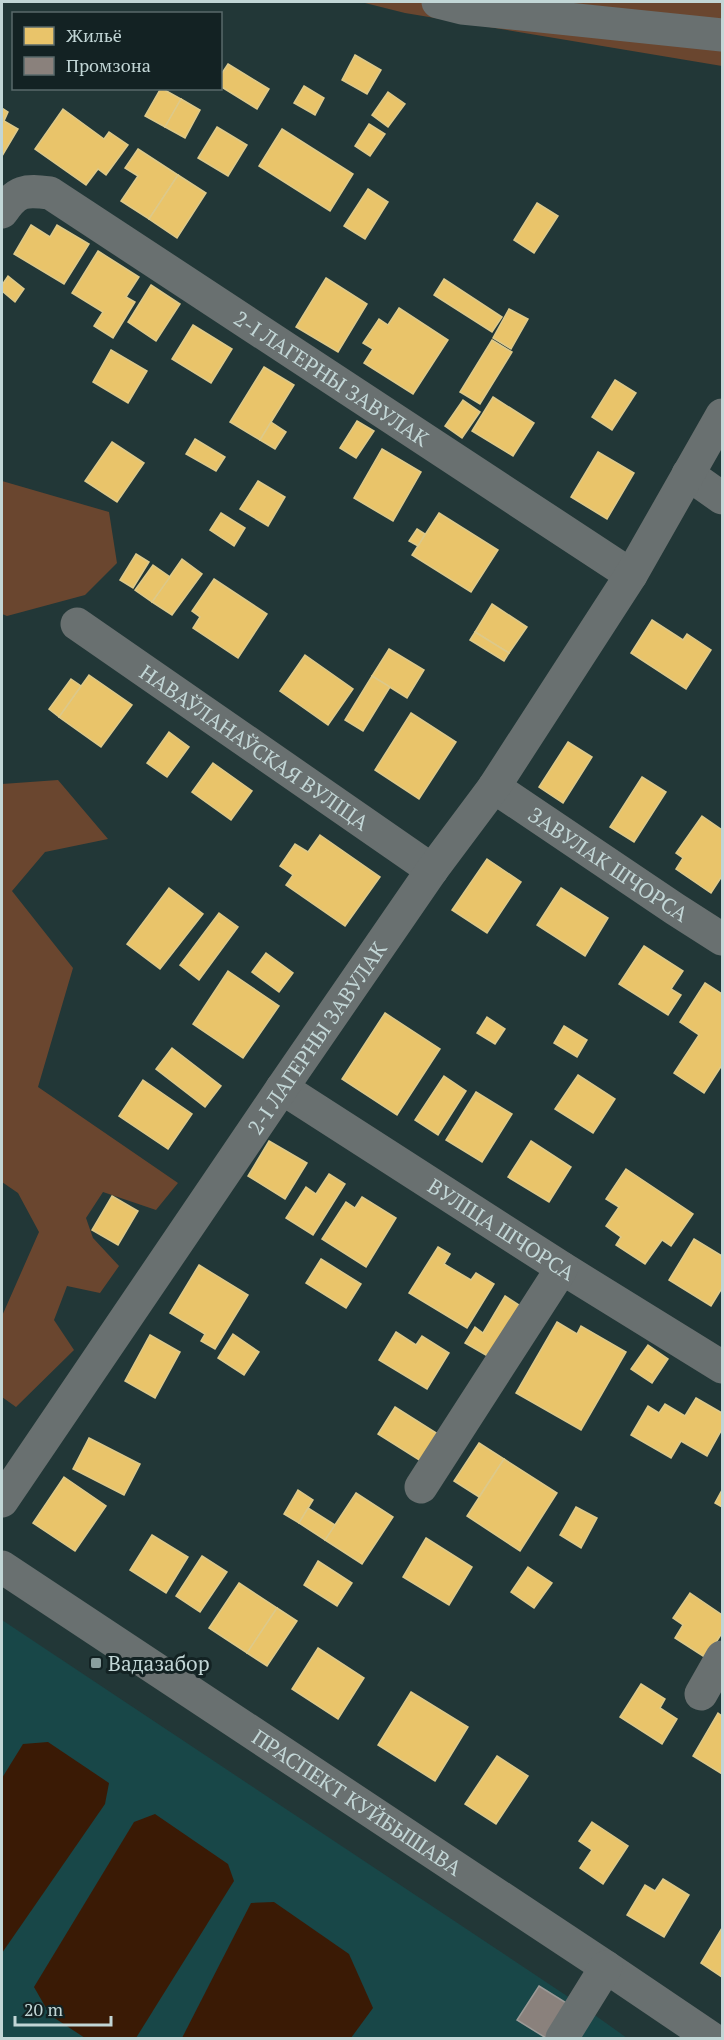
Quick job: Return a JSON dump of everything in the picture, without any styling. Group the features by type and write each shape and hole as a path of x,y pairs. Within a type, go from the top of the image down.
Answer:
{"street":[{"path":"438,2 462,8 723,34"},
{"name":"2-І ЛАГЕРНЫ ЗАВУЛАК","path":"2,212 10,199 29,190 50,193 631,575"},
{"name":"2-І ЛАГЕРНЫ ЗАВУЛАК","path":"2,1501 432,870 494,787 631,575 723,414"},
{"path":"688,474 723,498"},
{"name":"НАВАЎЛАНАЎСКАЯ ВУЛІЦА","path":"77,624 432,870"},
{"name":"ЗАВУЛАК ШЧОРСА","path":"494,787 723,939"},
{"name":"ВУЛІЦА ШЧОРСА","path":"282,1088 562,1268 723,1367"},
{"path":"421,1487 562,1268"},
{"name":"ПРАСПЕКТ КУЙБЫШАВА","path":"2,1567 711,2038"},
{"path":"701,1694 723,1657"},
{"path":"562,2038 606,1967"}],"shaded area":[{"path":"361,2 722,2 722,66 405,13"},
{"path":"2,481 109,512 117,563 85,595 7,616 2,614"},
{"path":"58,780 108,839 45,852 12,891 73,968 38,1087 178,1183 156,1210 103,1192 86,1218 93,1238 119,1266 100,1293 67,1286 54,1320 74,1350 16,1407 2,1397 2,1316 39,1232 18,1193 2,1182 2,784"},
{"path":"2,1620 582,2006 627,2038 2,2038"},
{"path":"48,1742 109,1783 105,1804 2,1953 2,1778 23,1744"},
{"path":"155,1814 228,1864 234,1881 136,2038 85,2038 50,2015 34,1987 134,1822"},
{"path":"274,1902 349,1954 373,2008 351,2038 182,2038 251,1903"}],"building: Жильё":[{"path":"355,55 381,70 367,94 342,80"},
{"path":"228,64 269,89 257,109 222,87 222,73"},
{"path":"304,86 324,98 315,115 294,103"},
{"path":"160,90 165,90 181,99 165,127 145,116"},
{"path":"388,92 405,104 388,127 372,115"},
{"path":"181,99 200,110 185,138 165,127"},
{"path":"2,108 8,112 4,121 18,129 2,156"},
{"path":"63,109 104,139 109,132 128,145 106,175 98,169 86,185 35,149"},
{"path":"369,124 385,134 370,156 355,146"},
{"path":"217,127 247,145 228,176 198,158"},
{"path":"282,129 353,174 330,211 259,166"},
{"path":"138,149 178,175 149,219 121,201 138,176 125,168"},
{"path":"178,175 206,193 177,238 149,219"},
{"path":"368,189 388,202 365,239 344,226"},
{"path":"537,203 558,216 534,253 514,240"},
{"path":"31,225 50,237 57,225 89,244 64,284 14,254"},
{"path":"98,251 139,277 126,297 135,302 113,338 94,326 103,312 72,293"},
{"path":"8,276 24,289 15,302 2,291 2,285"},
{"path":"326,278 367,304 338,352 296,327"},
{"path":"444,279 502,317 492,332 434,295"},
{"path":"151,285 180,304 156,341 128,322"},
{"path":"399,308 448,340 413,394 364,363 373,349 363,343 379,319 388,325"},
{"path":"509,309 528,319 511,349 493,338"},
{"path":"193,325 232,349 211,383 172,359"},
{"path":"492,340 512,352 480,404 460,392"},
{"path":"111,350 147,371 128,403 93,382"},
{"path":"264,367 294,385 260,440 230,422"},
{"path":"615,380 636,393 612,430 592,417"},
{"path":"493,397 534,423 513,456 472,431"},
{"path":"463,400 480,412 462,438 445,426"},
{"path":"357,421 374,431 356,458 340,448"},
{"path":"271,422 286,432 275,449 260,440"},
{"path":"195,439 225,457 216,471 186,454"},
{"path":"112,442 144,463 117,502 85,481"},
{"path":"382,449 421,472 393,521 354,498"},
{"path":"598,452 634,473 607,519 571,497"},
{"path":"258,481 285,497 268,526 240,509"},
{"path":"221,513 245,528 234,546 210,530"},
{"path":"439,513 498,550 471,592 412,555"},
{"path":"417,529 425,534 418,546 409,541"},
{"path":"136,554 149,562 133,588 120,580"},
{"path":"182,559 202,574 172,615 152,602"},
{"path":"153,565 170,577 152,602 135,590"},
{"path":"214,579 267,614 238,658 193,628 200,617 192,611"},
{"path":"492,604 527,627 509,653 475,632"},
{"path":"652,620 683,640 687,634 711,650 686,689 631,653"},
{"path":"475,632 509,653 504,661 470,640"},
{"path":"389,649 424,670 407,698 372,676"},
{"path":"305,655 353,689 328,725 280,691"},
{"path":"89,675 132,705 101,747 59,717"},
{"path":"372,676 390,687 363,731 345,720"},
{"path":"71,679 81,686 59,717 49,709"},
{"path":"411,713 456,742 419,799 375,770"},
{"path":"169,732 189,747 167,777 147,763"},
{"path":"568,742 592,757 563,803 539,787"},
{"path":"213,763 252,791 231,820 192,792"},
{"path":"642,777 666,792 634,842 610,827"},
{"path":"702,816 722,830 722,876 711,893 676,869 683,858 676,853"},
{"path":"320,835 380,877 345,926 286,885 293,875 280,866 295,844 308,852"},
{"path":"487,859 521,882 487,933 452,910"},
{"path":"169,888 203,914 160,969 127,944"},
{"path":"561,888 608,918 585,956 537,925"},
{"path":"219,913 238,927 199,980 180,965"},
{"path":"644,946 683,971 671,989 681,995 668,1015 619,984"},
{"path":"266,953 293,973 279,992 252,972"},
{"path":"228,971 279,1006 243,1058 193,1024"},
{"path":"705,983 722,994 722,1065 704,1093 674,1073 699,1035 680,1022"},
{"path":"385,1013 440,1049 397,1115 342,1079"},
{"path":"487,1017 505,1029 495,1044 477,1033"},
{"path":"564,1026 587,1040 577,1057 554,1043"},
{"path":"172,1048 221,1086 205,1107 156,1069"},
{"path":"578,1075 615,1099 593,1133 555,1109"},
{"path":"444,1076 466,1091 438,1135 415,1120"},
{"path":"143,1080 192,1114 168,1149 119,1116"},
{"path":"476,1092 512,1114 482,1162 446,1140"},
{"path":"269,1141 307,1163 285,1199 248,1176"},
{"path":"531,1141 571,1167 549,1202 508,1177"},
{"path":"626,1169 693,1214 671,1246 662,1240 645,1264 616,1245 621,1237 606,1226 619,1207 606,1199"},
{"path":"329,1174 345,1184 313,1235 286,1218 306,1187 316,1194"},
{"path":"112,1196 138,1211 118,1245 92,1230"},
{"path":"362,1197 396,1218 366,1267 322,1239 346,1202 355,1208"},
{"path":"694,1239 722,1256 722,1288 711,1306 669,1280"},
{"path":"438,1247 450,1254 444,1264 471,1280 476,1273 494,1284 467,1328 409,1293"},
{"path":"321,1259 361,1284 346,1308 306,1283"},
{"path":"199,1265 248,1295 215,1349 201,1341 205,1334 170,1313"},
{"path":"505,1296 522,1307 491,1358 465,1343 475,1327 483,1333"},
{"path":"557,1322 577,1334 581,1326 626,1352 581,1430 516,1393"},
{"path":"396,1332 416,1345 422,1336 449,1353 427,1389 379,1360"},
{"path":"233,1334 259,1352 244,1375 218,1358"},
{"path":"150,1335 180,1352 155,1398 125,1381"},
{"path":"648,1345 668,1359 652,1383 631,1369"},
{"path":"696,1398 722,1413 722,1429 707,1456 681,1441 671,1458 631,1435 648,1406 659,1413 665,1404 685,1416"},
{"path":"395,1407 441,1436 424,1463 378,1434"},
{"path":"89,1438 140,1464 124,1495 73,1469"},
{"path":"479,1443 504,1459 479,1497 454,1481"},
{"path":"504,1459 557,1493 520,1551 467,1516"},
{"path":"64,1477 106,1506 75,1551 33,1523"},
{"path":"298,1490 313,1500 299,1523 284,1514"},
{"path":"722,1490 722,1507 715,1503"},
{"path":"356,1493 393,1517 362,1564 325,1540"},
{"path":"576,1507 597,1518 581,1548 560,1535"},
{"path":"308,1508 335,1525 325,1540 299,1523"},
{"path":"152,1535 188,1557 166,1593 130,1570"},
{"path":"426,1538 472,1567 449,1605 403,1577"},
{"path":"202,1556 227,1572 200,1612 176,1596"},
{"path":"318,1561 352,1583 337,1606 304,1585"},
{"path":"528,1567 552,1583 534,1608 511,1592"},
{"path":"239,1583 277,1608 247,1653 209,1628"},
{"path":"690,1593 722,1615 722,1633 706,1658 675,1638 683,1625 673,1618"},
{"path":"277,1608 297,1621 267,1666 247,1653"},
{"path":"318,1648 364,1678 338,1719 292,1689"},
{"path":"641,1684 665,1699 660,1708 677,1719 662,1744 620,1717"},
{"path":"411,1692 468,1727 435,1781 378,1745"},
{"path":"718,1713 722,1716 722,1774 693,1756"},
{"path":"497,1756 528,1776 496,1824 465,1804"},
{"path":"592,1822 628,1846 603,1884 580,1868 592,1850 579,1841"},
{"path":"663,1879 689,1895 664,1937 627,1915 645,1885 655,1891"},
{"path":"722,1928 722,1977 701,1963"}],"building: Промзона":[{"path":"539,1986 568,2004 546,2038 517,2020"}],"place":[{"name":"Вадазабор","path":"96,1663"}]}
